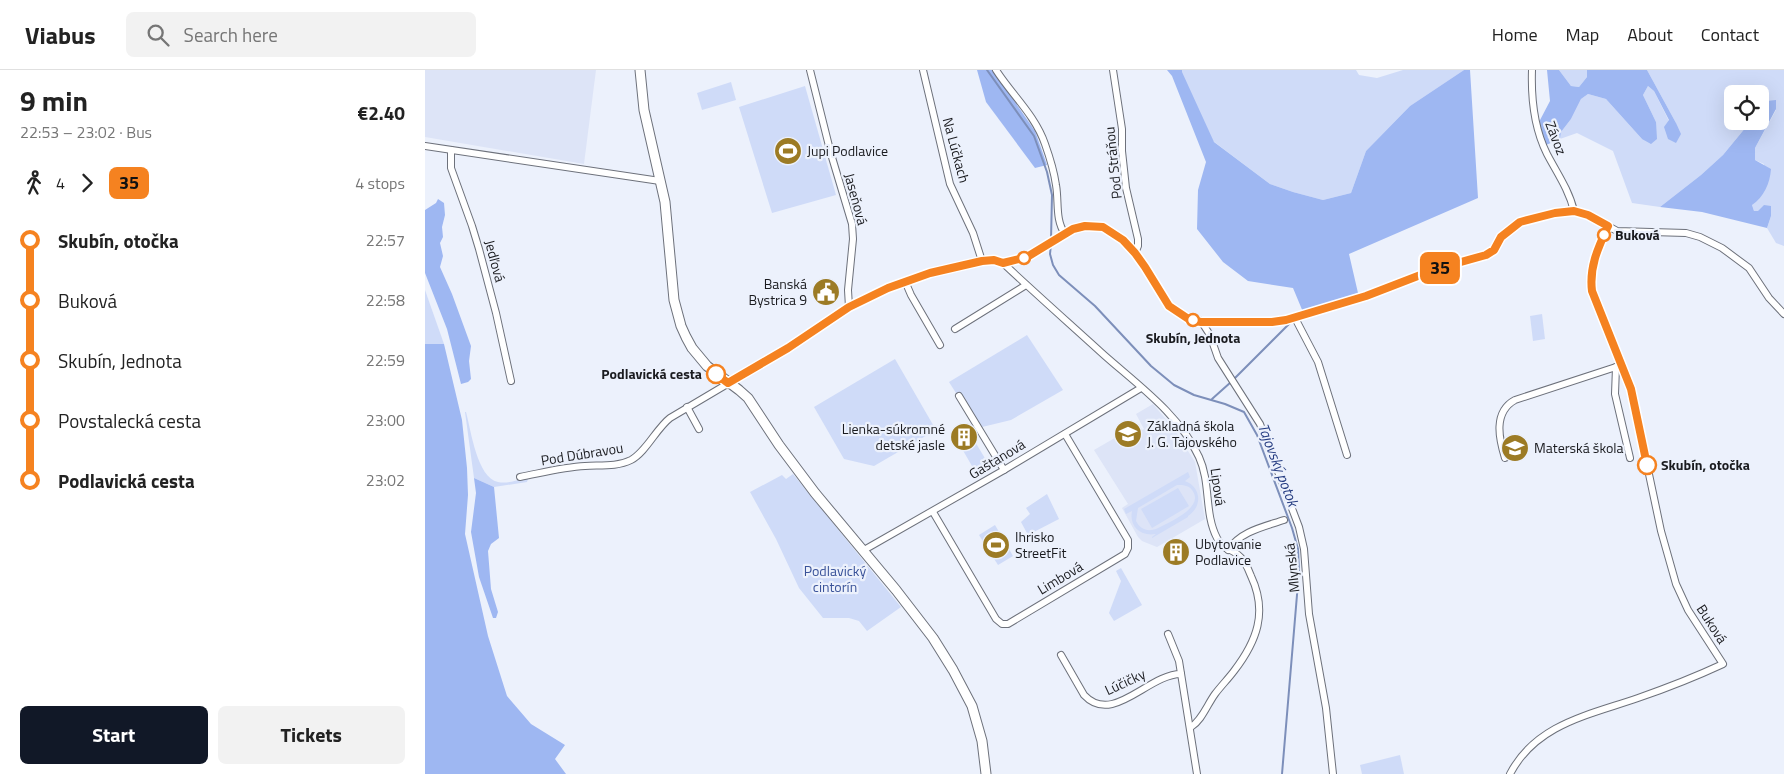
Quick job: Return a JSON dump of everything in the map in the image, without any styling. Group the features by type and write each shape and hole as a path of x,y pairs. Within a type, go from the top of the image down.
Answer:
{"main road":[{"path":"640,70 644,110 667,221 674,300 681,326 692,348 707,366 748,398 779,445 815,493 864,550 928,632 963,687 972,706 977,722 986,774"}],"street":[{"name":"Jaseňová","path":"810,70 851,224 853,239 848,290 849,307"},
{"name":"Na Lúčkach","path":"923,70 951,184 973,233 982,261"},
{"path":"996,70 1006,86 1032,117 1044,142 1056,183 1059,223 1065,234"},
{"name":"Pod Stráňou","path":"1113,70 1122,129 1126,188 1138,238 1138,246 1135,253"},
{"name":"Závoz","path":"1532,70 1533,105 1538,130 1546,152 1569,194 1574,211"},
{"path":"425,146 660,181"},
{"name":"Jedľová","path":"451,150 451,168 481,256 511,381"},
{"path":"1201,322 1272,322 1295,318 1366,296 1436,269 1486,255 1494,250 1501,237 1520,222 1555,213 1574,211 1588,215 1617,230 1627,232 1686,233 1700,237 1722,248 1749,268 1769,298 1784,314"},
{"name":"Pod Dúbravou","path":"520,477 573,467 618,464 631,460 666,421 794,344 849,307 905,281 930,273 982,261 994,260 1003,263 1027,257 1073,229 1085,226 1103,227 1123,240 1135,253 1169,306 1190,320 1201,322"},
{"name":"Buková","path":"1510,774 1533,743 1550,731 1584,716 1699,675 1723,664 1687,610 1676,584 1659,523 1631,389 1619,366 1592,291 1591,280 1597,250 1608,226"},
{"name":"Lipová","path":"1003,263 1167,412 1187,437 1199,457 1204,474 1213,530 1219,543 1242,559 1252,578 1259,599 1260,617 1254,637 1244,656 1214,695 1201,718 1191,727"},
{"path":"905,281 940,345"},
{"path":"955,329 1026,285"},
{"path":"1295,318 1318,362 1347,455"},
{"name":"Mlynská","path":"1201,322 1210,335 1218,358 1260,424 1295,516 1305,549 1309,614 1326,708 1333,774"},
{"path":"1505,458 1498,430 1504,410 1509,403 1619,366"},
{"name":"Buková","path":"1619,366 1615,394 1630,458"},
{"name":"Gaštanová","path":"864,550 933,512 1141,388"},
{"path":"959,396 1004,470"},
{"path":"687,408 699,429"},
{"name":"Limbová","path":"933,512 996,619 1001,624 1008,624 1125,554 1128,548 1127,540 1065,434"},
{"path":"1228,550 1233,543 1245,534 1284,520"},
{"path":"1168,634 1178,655 1191,727 1198,774 1192,774"},
{"name":"Lúčičky","path":"1061,655 1084,695 1101,706 1113,704 1165,676 1181,674"}],"shaded area":[{"path":"425,70 596,70 584,164 425,137"},
{"path":"977,70 993,70 1035,131 1047,165 1035,168 986,102"},
{"path":"1167,70 1182,70 1214,142 1270,184 1323,200 1351,193 1366,151 1410,106 1464,70 1470,70 1478,198 1349,254 1358,293 1303,312 1293,288 1248,281 1223,262 1197,229 1198,190 1206,162 1172,76"},
{"path":"1547,70 1559,70 1571,86 1579,87 1587,77 1587,70 1647,70 1681,134 1676,143 1668,139 1664,127 1669,120 1654,91 1648,86 1643,95 1656,122 1657,139 1651,144 1642,139 1606,99 1588,94 1581,99 1571,119 1561,132 1560,139 1546,145 1539,122 1550,101"},
{"path":"1776,100 1776,109 1769,122 1769,101"},
{"path":"1744,130 1765,130 1755,148 1755,160 1771,169 1766,189 1752,205 1754,211 1758,211 1764,205 1771,206 1771,216 1767,228 1702,212 1660,207 1723,155"},
{"path":"438,199 444,203 445,215 442,227 443,237 440,243 443,256 440,267 471,346 469,361 471,379 461,384 447,329 425,273 425,210 436,203"},
{"path":"425,344 444,344 462,420 468,495 465,534 488,636 507,696 531,724 565,745 555,759 566,774 425,774"},
{"path":"1153,404 1174,429 1195,462 1205,519 1157,547 1142,541 1138,537 1122,508 1128,504 1094,450 1139,424 1142,430 1144,429 1136,414"},
{"path":"474,478 494,487 499,538 491,544 488,551 491,589 498,612 496,618 493,618 479,577 471,532 476,493"}],"green space":[{"path":"1182,70 1356,70 1359,75 1377,78 1403,70 1464,70 1410,106 1366,151 1351,193 1323,200 1270,184 1213,141 1181,72"},
{"path":"1559,70 1587,70 1587,77 1579,87 1571,86"},
{"path":"1647,70 1784,70 1784,246 1776,243 1767,228 1771,216 1754,211 1752,205 1764,164 1755,160 1755,148 1765,130 1769,130 1769,123 1776,110 1769,103 1769,85 1724,85 1724,130 1744,130 1723,155 1660,207 1632,203 1613,151 1577,133 1560,139 1561,132 1571,119 1581,99 1588,94 1606,99 1642,139 1656,122 1643,95 1648,86 1654,91 1669,121 1676,123"},
{"path":"731,82 736,100 702,110 697,93"},
{"name":"Jupi Podlavice","path":"805,86 836,195 772,213 739,107"},
{"path":"425,290 444,344 425,344"},
{"path":"1542,314 1545,339 1533,341 1530,316"},
{"path":"1027,335 1063,390 1011,420 978,428 949,382"},
{"path":"895,359 936,430 874,466 844,459 814,407"},
{"path":"465,412 480,463 491,479 498,482 508,482 526,478 528,479 527,482 494,487 474,478"},
{"path":"974,440 989,465 976,473 961,447"},
{"path":"1188,472 1190,477 1185,481 1194,488 1198,497 1196,507 1188,517 1152,538 1156,534 1145,534 1137,529 1132,521 1132,511 1126,514 1124,509","holes":["1177,485 1189,487 1192,490 1195,497 1190,509 1176,519 1156,529 1147,530 1140,526 1136,521 1138,508"]},
{"name":"Podlavický cintorín","path":"793,474 901,607 867,631 859,621 849,618 823,618 799,588 776,539 750,492 782,475 786,479"},
{"path":"1178,488 1189,506 1152,528 1141,509"},
{"path":"1047,494 1059,519 1028,535 1021,522 1030,514 1026,508"},
{"name":"Ihrisko StreetFit","path":"995,525 1013,556 998,565 979,535"},
{"path":"1121,568 1142,605 1114,621 1109,613 1121,581 1116,571"},
{"path":"1400,755 1404,774 1362,774 1360,765"}],"waterway":[{"name":"Tajovský potok","path":"987,70 1034,136 1047,172 1052,195 1051,240"},
{"name":"Tajovský potok","path":"1051,244 1050,254 1053,265 1059,275 1095,306 1151,366 1174,385 1194,395 1244,412 1257,435 1298,549 1299,571 1282,774"},
{"path":"1234,379 1291,322"},
{"path":"1212,399 1231,382"}],"bus line":[{"name":"35","path":"716,374 728,383 788,348 849,307 905,281 982,261 994,260 1003,263 1027,257 1073,229 1085,226 1103,227 1123,240 1145,267 1169,306 1190,320 1201,322 1272,322 1295,318 1366,296 1436,269 1486,255 1494,250 1501,237 1520,222 1563,211 1574,211 1588,215 1608,226 1597,250 1593,266 1592,291 1631,389 1647,465"}],"place":[{"name":"Jupi Podlavice","path":"788,151"},
{"name":"Buková","path":"1604,235"},
{"name":"Banská Bystrica 9","path":"826,292"},
{"name":"Skubín, Jednota","path":"1193,320"},
{"name":"Podlavická cesta","path":"716,374"},
{"name":"Základná škola J. G. Tajovského","path":"1128,434"},
{"name":"Lienka-súkromné detské jasle","path":"964,437"},
{"name":"Materská škola","path":"1515,448"},
{"name":"Skubín, otočka","path":"1647,465"},
{"name":"Ihrisko StreetFit","path":"996,545"},
{"name":"Ubytovanie Podlavice","path":"1176,552"}]}
